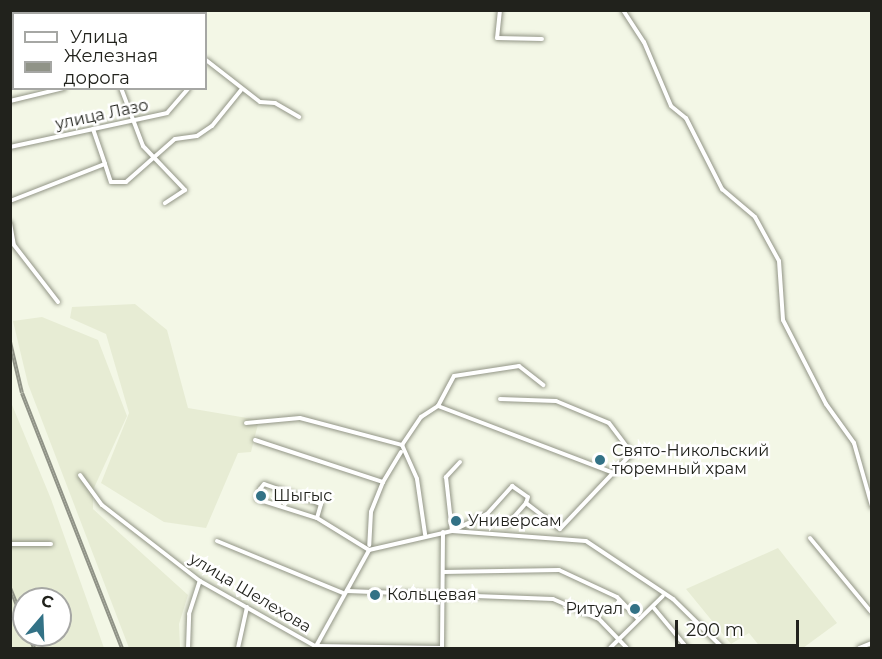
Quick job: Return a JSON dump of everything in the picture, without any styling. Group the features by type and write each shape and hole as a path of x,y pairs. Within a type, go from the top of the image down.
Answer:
{"street":[{"path":"500,10 497,38 542,39"},
{"path":"623,10 644,42 671,106 686,118 722,189 754,217 779,261 783,320 826,404 854,442 872,506"},
{"path":"207,63 241,90 299,117"},
{"path":"10,100 55,90"},
{"path":"122,90 132,120 154,157 185,190 165,202"},
{"name":"улица Лазо","path":"10,147 167,113 187,90"},
{"path":"93,129 105,164 117,184 175,139 197,136 212,126 241,90"},
{"path":"10,201 105,164"},
{"path":"10,223 14,245 58,302"},
{"path":"315,647 369,548 371,512 383,482 401,452 402,445 421,417 438,406 454,376 505,365 533,373 543,385"},
{"path":"500,399 556,401 609,423 632,453 560,529 526,503"},
{"path":"438,406 613,473"},
{"path":"246,423 300,418 402,445"},
{"path":"255,440 383,482"},
{"path":"401,452 417,479 425,534"},
{"path":"452,531 446,477 460,462"},
{"name":"улица Шелехова","path":"80,475 102,505 200,581 315,647 442,648"},
{"path":"317,518 321,504 264,484 260,489 257,499 317,518 369,548 425,534 452,531 586,541 663,596 673,598 723,648"},
{"path":"452,531 487,514 512,486 528,497 526,503 507,525"},
{"path":"442,648 444,532"},
{"path":"810,537 872,613"},
{"path":"217,541 345,592 442,593 553,599 599,619 627,648"},
{"path":"10,544 51,544"},
{"path":"443,572 559,570 617,597 638,619"},
{"path":"188,648 189,614 200,581"},
{"path":"610,648 663,596"},
{"path":"238,648 247,607"},
{"path":"652,607 687,648"},
{"path":"860,648 872,643"}],"shaded area":[{"path":"135,304 167,330 188,408 259,420 251,452 238,453 206,528 164,522 101,483 129,413 106,334 70,318 72,307"},
{"path":"42,317 98,340 127,416 93,490 93,509 188,595 179,624 180,648 129,648 28,384 13,321"},
{"path":"10,400 51,499 104,648 11,648"},
{"path":"778,548 837,623 803,648 761,648 749,633 731,644 686,589"}],"railway":[{"path":"10,342 22,393 122,648"},
{"path":"10,381 10,435"},
{"path":"10,588 12,593"}],"place":[{"name":"Свято-Никольский тюремный храм","path":"600,460"},
{"name":"Шыгыс","path":"261,496"},
{"name":"Универсам","path":"456,521"},
{"name":"Кольцевая","path":"375,595"},
{"name":"Ритуал","path":"635,609"}]}
